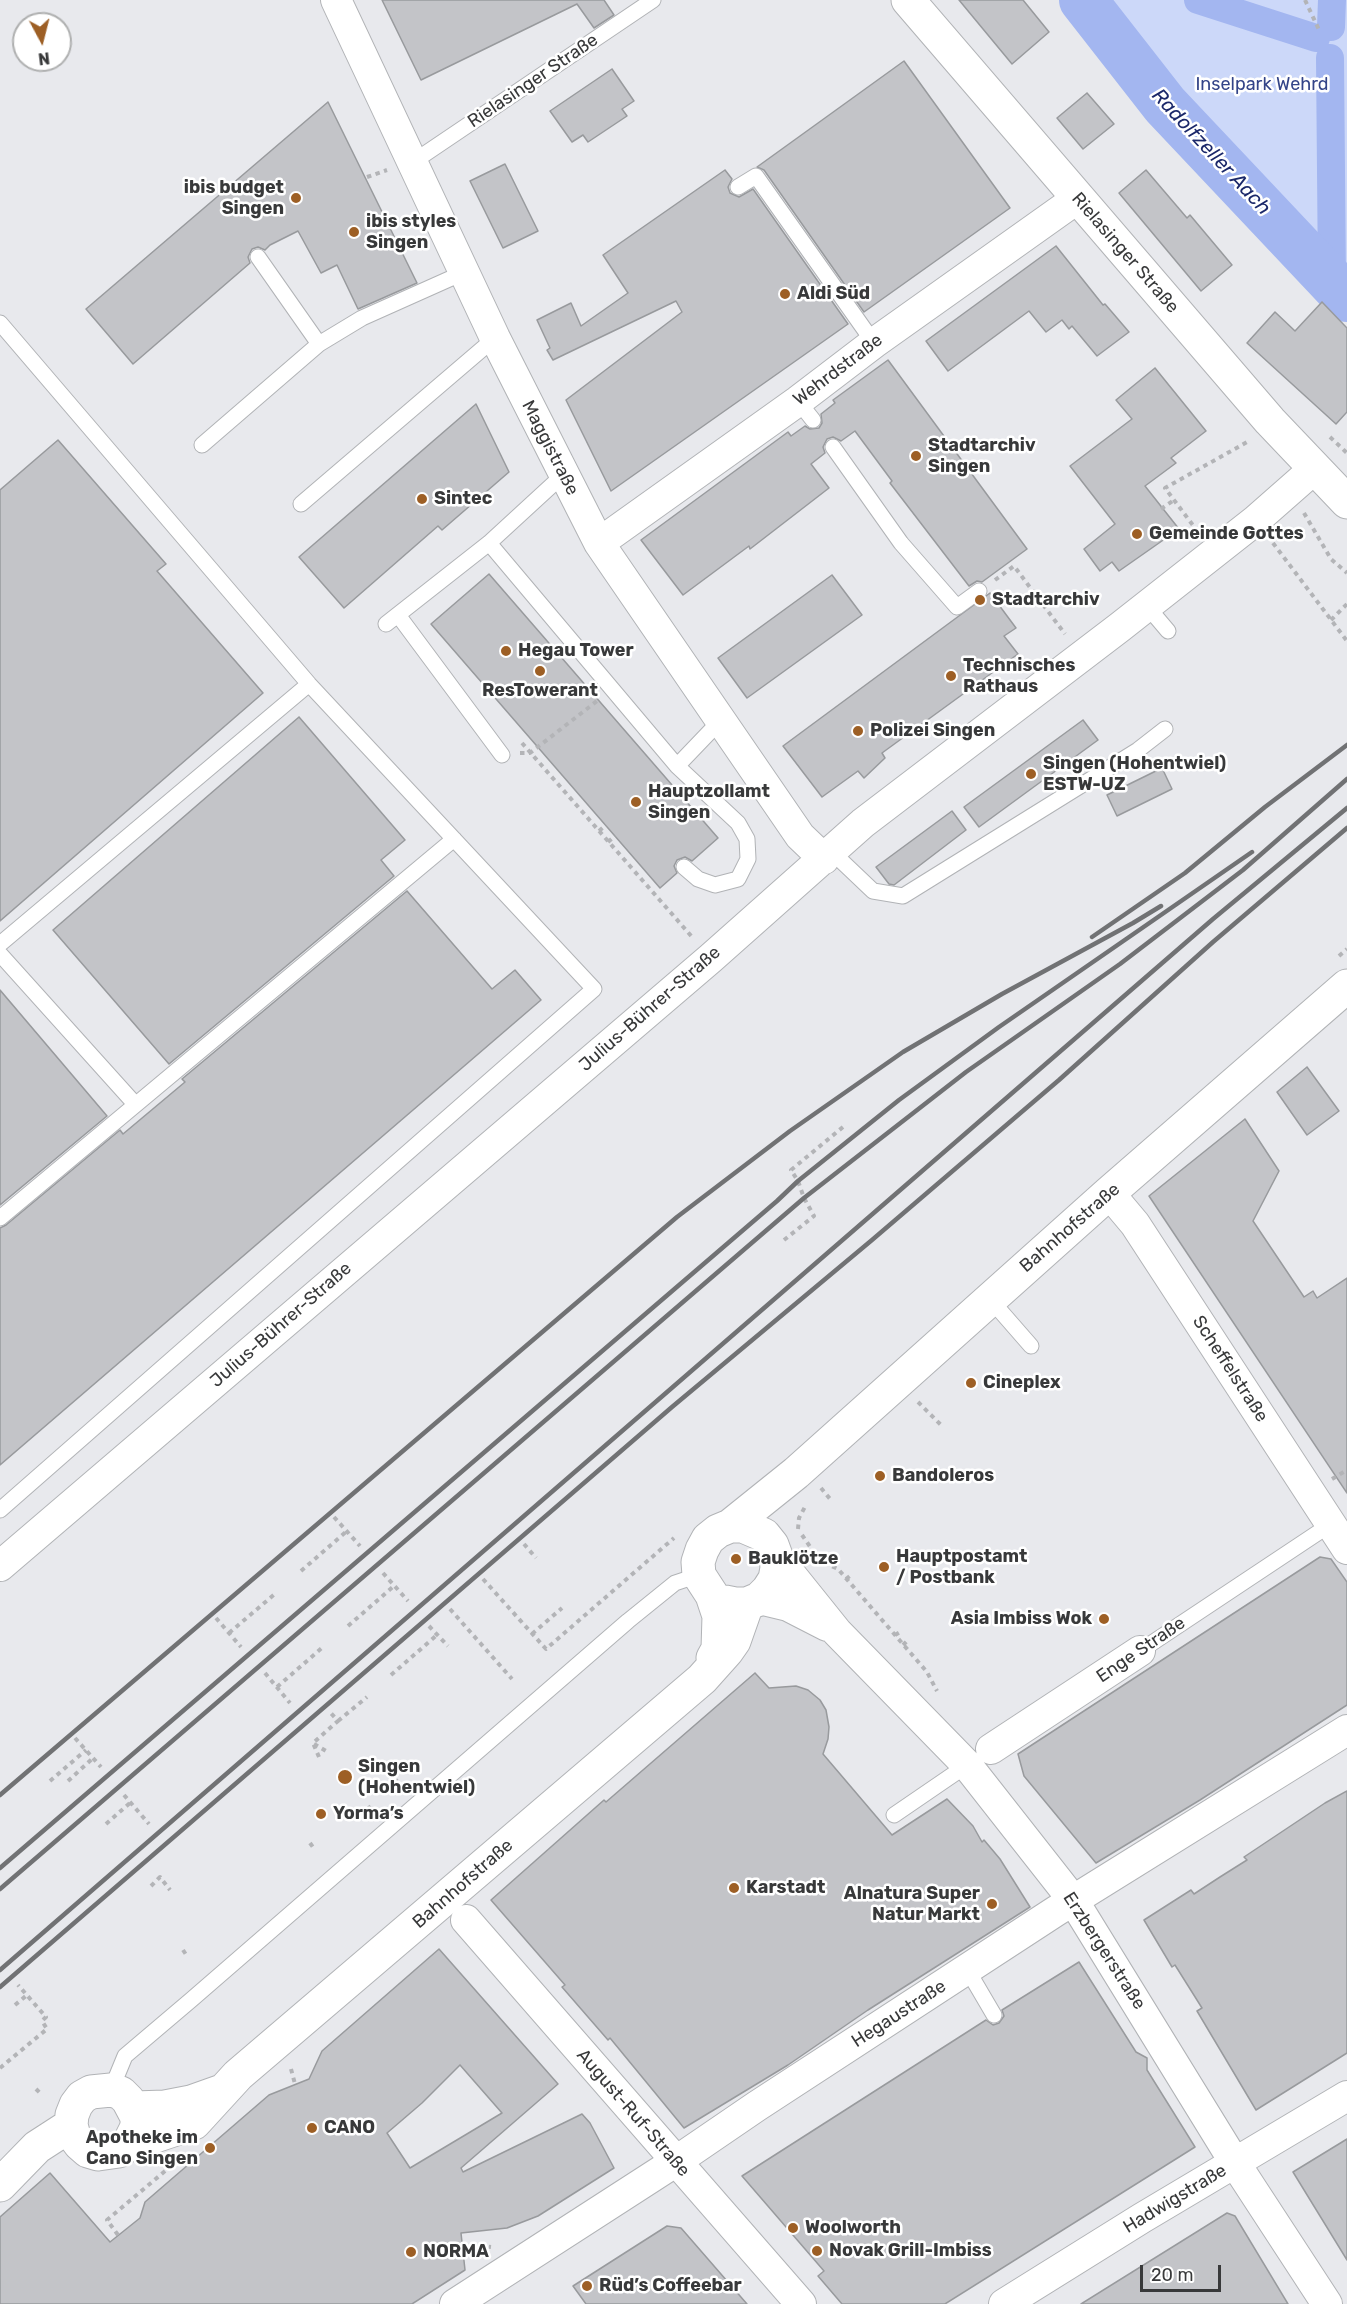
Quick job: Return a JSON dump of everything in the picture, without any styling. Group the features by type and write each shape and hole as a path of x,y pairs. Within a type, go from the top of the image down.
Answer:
{"street":[{"name":"Maggistraße","path":"336,0 495,338 599,543 800,836 828,856"},
{"name":"Rielasinger Straße","path":"908,0 1270,421 1347,502"},
{"name":"Wehrdstraße","path":"599,543 805,410 874,343 1078,198"},
{"name":"Julius-Bührer-Straße","path":"0,1566 711,958 863,823 1256,520 1314,469"},
{"name":"Bahnhofstraße","path":"224,2090 190,2102 165,2107 91,2092 82,2097 76,2105 71,2125 74,2136 88,2151 109,2154 128,2145 194,2123 238,2075 702,1679 731,1646 753,1601 768,1590 775,1580 777,1568 774,1550 780,1512 990,1299 1347,986"},
{"name":"Scheffelstraße","path":"1109,1193 1135,1224 1347,1549"},
{"name":"Bahnhofstraße","path":"702,1679 718,1649 719,1616 698,1562 708,1539 718,1531 808,1486"},
{"path":"730,1527 743,1526 754,1529 764,1535 774,1550"},
{"name":"Erzbergerstraße","path":"774,1550 837,1632 970,1764 1073,1900 1235,2163 1327,2304"},
{"path":"706,1585 722,1601 735,1604 753,1601"},
{"name":"Erzbergerstraße","path":"753,1601 788,1605 812,1616 837,1632"},
{"name":"Enge Straße","path":"970,1764 1140,1651"},
{"name":"Hegaustraße","path":"455,2304 1073,1900 1347,1730"},
{"name":"August-Ruf-Straße","path":"466,1920 801,2304"},
{"name":"Hadwigstraße","path":"1004,2304 1142,2218 1347,2096"},
{"path":"123,2099 137,2117 137,2127 128,2145"},
{"path":"0,2185 37,2147 71,2125"}],"lane":[{"name":"Rielasinger Straße","path":"413,162 653,0"},
{"path":"738,187 756,176 874,343"},
{"path":"258,256 318,344"},
{"path":"201,445 318,344 362,318 465,272"},
{"path":"0,1510 594,989 309,684 2,327"},
{"path":"301,504 495,338"},
{"path":"833,447 901,543 957,607 979,591"},
{"path":"502,755 392,620 489,543 564,475"},
{"path":"489,543 677,766 738,823 747,839 748,859 738,879 715,885 698,879 684,867"},
{"path":"1146,605 1168,631"},
{"path":"0,944 309,684"},
{"path":"677,766 722,720"},
{"path":"828,856 873,891 903,896 1138,750 1165,729"},
{"path":"0,1218 454,838"},
{"path":"0,954 135,1104"},
{"path":"990,1299 1031,1346"},
{"name":"Enge Straße","path":"1140,1651 1331,1524"},
{"path":"123,2099 125,2056 628,1621 675,1583 706,1585"},
{"path":"894,1815 970,1764"},
{"path":"967,1969 994,2015"}],"path":[{"path":"1305,0 1320,32"},
{"path":"1214,552 1165,488 1248,441"},
{"path":"1161,509 1174,500"},
{"path":"1288,564 1347,641"},
{"path":"1014,566 1081,657"},
{"path":"1331,620 1347,604"},
{"path":"502,755 530,753 612,689"},
{"path":"516,736 711,958"},
{"path":"599,831 606,825"},
{"path":"609,842 615,836"},
{"path":"784,1240 814,1216 791,1170 843,1126"},
{"path":"831,1500 808,1486 798,1529 820,1561 838,1569 927,1672 944,1699"},
{"path":"334,1516 360,1546"},
{"path":"301,1571 347,1531"},
{"path":"483,1580 546,1649 682,1531"},
{"path":"524,1544 536,1558"},
{"path":"382,1573 408,1601"},
{"path":"846,1579 851,1575"},
{"path":"348,1626 394,1586"},
{"path":"229,1633 276,1593"},
{"path":"532,1634 562,1608"},
{"path":"450,1609 512,1679"},
{"path":"216,1618 242,1647"},
{"path":"429,1626 448,1646"},
{"path":"895,1635 900,1632"},
{"path":"391,1675 437,1635"},
{"path":"903,1645 908,1640"},
{"path":"277,1687 323,1647"},
{"path":"265,1673 290,1702"},
{"path":"313,1743 367,1697"},
{"path":"329,1711 338,1721"},
{"path":"75,1738 101,1767"},
{"path":"313,1743 326,1751"},
{"path":"313,1743 320,1757"},
{"path":"50,1781 86,1750"},
{"path":"68,1781 93,1758"},
{"path":"390,1773 397,1780"},
{"path":"124,1795 149,1824"},
{"path":"106,1824 131,1802"},
{"path":"309,1843 315,1850"},
{"path":"150,1886 160,1877 170,1890"},
{"path":"183,1950 187,1956"},
{"path":"0,2068 47,2029 42,2022 46,2017 18,1984"},
{"path":"15,2005 27,1995"},
{"path":"290,2066 295,2084"},
{"path":"36,2089 40,2093"}],"green space":[{"name":"Inselpark Wehrd","path":"1083,0 1347,0 1347,298 1165,105"}],"building":[{"path":"382,0 604,0 614,15 594,28 577,4 421,80"},
{"path":"959,0 1023,0 1049,32 1012,64"},
{"path":"904,61 1010,208 864,312 764,170 757,167"},
{"path":"612,69 634,101 622,109 627,116 588,142 583,135 572,142 550,111"},
{"path":"1087,93 1114,124 1083,149 1057,118"},
{"name":"ibis budget Singen","path":"328,102 417,283 358,309 337,265 321,273 298,231 270,245 265,250 258,247 252,249 248,257 250,263 133,364 86,309"},
{"path":"505,164 538,231 503,248 470,181"},
{"path":"725,170 732,179 728,187 730,193 739,197 753,189 848,324 611,491 566,400 682,312 676,301 553,360 547,350 550,348 537,320 571,303 581,326 628,293 603,255"},
{"path":"1146,170 1187,218 1190,215 1232,265 1201,291 1119,193"},
{"path":"1056,246 1103,305 1105,304 1129,332 1097,356 1072,326 1069,329 1062,320 1046,332 1029,311 948,371 926,341"},
{"path":"1322,302 1347,328 1347,412 1336,424 1247,343 1275,312 1295,331"},
{"path":"888,360 1027,549 982,582 977,581 969,586 890,483 892,481 855,431 841,441 833,437 827,439 823,447 825,453 811,464 829,488 750,549 749,546 683,595 641,540 788,432 791,436 805,426 810,429 819,428 822,423 821,414 835,403 833,400"},
{"path":"1155,368 1206,431 1171,458 1176,463 1145,486 1179,529 1119,571 1112,562 1100,571 1084,549 1115,524 1070,466 1132,419 1116,400"},
{"name":"Sintec","path":"476,404 509,472 442,530 438,526 344,608 299,557"},
{"path":"58,440 166,564 157,571 263,693 0,921 0,490"},
{"path":"489,574 718,838 692,861 685,857 677,860 674,866 677,873 660,888 431,624"},
{"path":"832,575 862,615 747,698 718,658"},
{"path":"990,593 1016,628 1004,636 1018,654 882,753 885,758 864,778 858,771 822,797 783,746"},
{"path":"299,717 405,840 381,860 394,876 169,1064 53,930"},
{"name":"Singen (Hohentwiel) ESTW-UZ","path":"1083,720 1098,740 979,827 964,807"},
{"path":"1162,768 1172,789 1117,816 1107,795"},
{"path":"952,811 966,830 894,885 889,884 876,867"},
{"path":"407,891 492,989 515,970 541,1000 0,1465 0,1228 120,1130 123,1134 185,1082 182,1079"},
{"path":"0,990 107,1116 0,1205"},
{"path":"1307,1067 1339,1111 1307,1135 1277,1092"},
{"path":"1245,1119 1279,1171 1253,1221 1304,1297 1313,1291 1317,1298 1347,1278 1347,1493 1149,1196"},
{"path":"1320,1557 1331,1559 1347,1582 1347,1705 1200,1800 1096,1863 1024,1776 1018,1754"},
{"name":"Karstadt","path":"755,1673 769,1688 796,1686 808,1690 820,1700 826,1710 829,1727 823,1754 892,1835 947,1799 973,1826 982,1842 984,1840 1000,1859 1030,1907 868,2010 788,2065 684,2128 610,2038 608,2040 562,1987 565,1985 491,1900 604,1800 606,1802"},
{"path":"1347,1791 1347,2053 1256,2110 1197,2011 1202,2008 1175,1965 1172,1967 1144,1920 1191,1890 1194,1894 1247,1860 1244,1857"},
{"name":"CANO","path":"439,1949 558,2084 461,2168 463,2172 582,2114 590,2123 614,2168 538,2216 507,2228 461,2233 465,2270 412,2304 0,2304 0,2217 50,2173 110,2242 140,2218 145,2202 269,2095 309,2079 322,2051","holes":["460,2065 502,2113 410,2168 387,2133 422,2103"]},
{"path":"1079,1962 1136,2052 1147,2058 1147,2070 1195,2147 945,2304 842,2304 818,2276 824,2271 742,2176 986,2020 993,2025 999,2023 1004,2016 1002,2010"},
{"path":"1347,2139 1347,2260 1293,2172"},
{"path":"1227,2213 1235,2216 1288,2304 1081,2304"},
{"path":"667,2226 681,2228 747,2304 586,2304 573,2286"}],"waterway":[{"name":"Radolfzeller Aach","path":"1083,0 1165,105 1347,298"},
{"path":"1198,0 1316,38"},
{"path":"1331,27 1332,0"},
{"path":"1330,58 1332,283"}],"railway":[{"path":"1092,937 1185,873 1265,807 1347,745"},
{"path":"0,1889 804,1198 966,1072 1120,964 1243,870 1347,779"},
{"path":"0,1970 1213,919 1347,808"},
{"path":"0,1987 672,1407 1059,1080 1213,942 1347,828"},
{"path":"0,1868 798,1181 899,1100 999,1027 1252,852"},
{"path":"0,1795 677,1217 790,1131 903,1052 1161,906"}],"place":[{"name":"ibis budget Singen","path":"296,198"},
{"name":"ibis styles Singen","path":"354,232"},
{"name":"Aldi Süd","path":"785,294"},
{"name":"Stadtarchiv Singen","path":"916,456"},
{"name":"Sintec","path":"422,499"},
{"name":"Gemeinde Gottes","path":"1137,534"},
{"name":"Stadtarchiv","path":"980,600"},
{"name":"Hegau Tower","path":"506,651"},
{"name":"ResTowerant","path":"540,671"},
{"name":"Technisches Rathaus","path":"951,676"},
{"name":"Polizei Singen","path":"858,731"},
{"name":"Singen (Hohentwiel) ESTW-UZ","path":"1031,774"},
{"name":"Hauptzollamt Singen","path":"636,802"},
{"name":"Cineplex","path":"971,1383"},
{"name":"Bandoleros","path":"880,1476"},
{"name":"Bauklötze","path":"736,1559"},
{"name":"Hauptpostamt / Postbank","path":"884,1567"},
{"name":"Asia Imbiss Wok","path":"1104,1619"},
{"name":"Singen (Hohentwiel)","path":"345,1777"},
{"name":"Yorma’s","path":"321,1814"},
{"name":"Karstadt","path":"734,1888"},
{"name":"Alnatura Super Natur Markt","path":"992,1904"},
{"name":"CANO","path":"312,2128"},
{"name":"Apotheke im Cano Singen","path":"210,2148"},
{"name":"Woolworth","path":"793,2228"},
{"name":"Novak Grill-Imbiss","path":"817,2251"},
{"name":"NORMA","path":"411,2252"},
{"name":"Rüd’s Coffeebar","path":"587,2286"}]}
